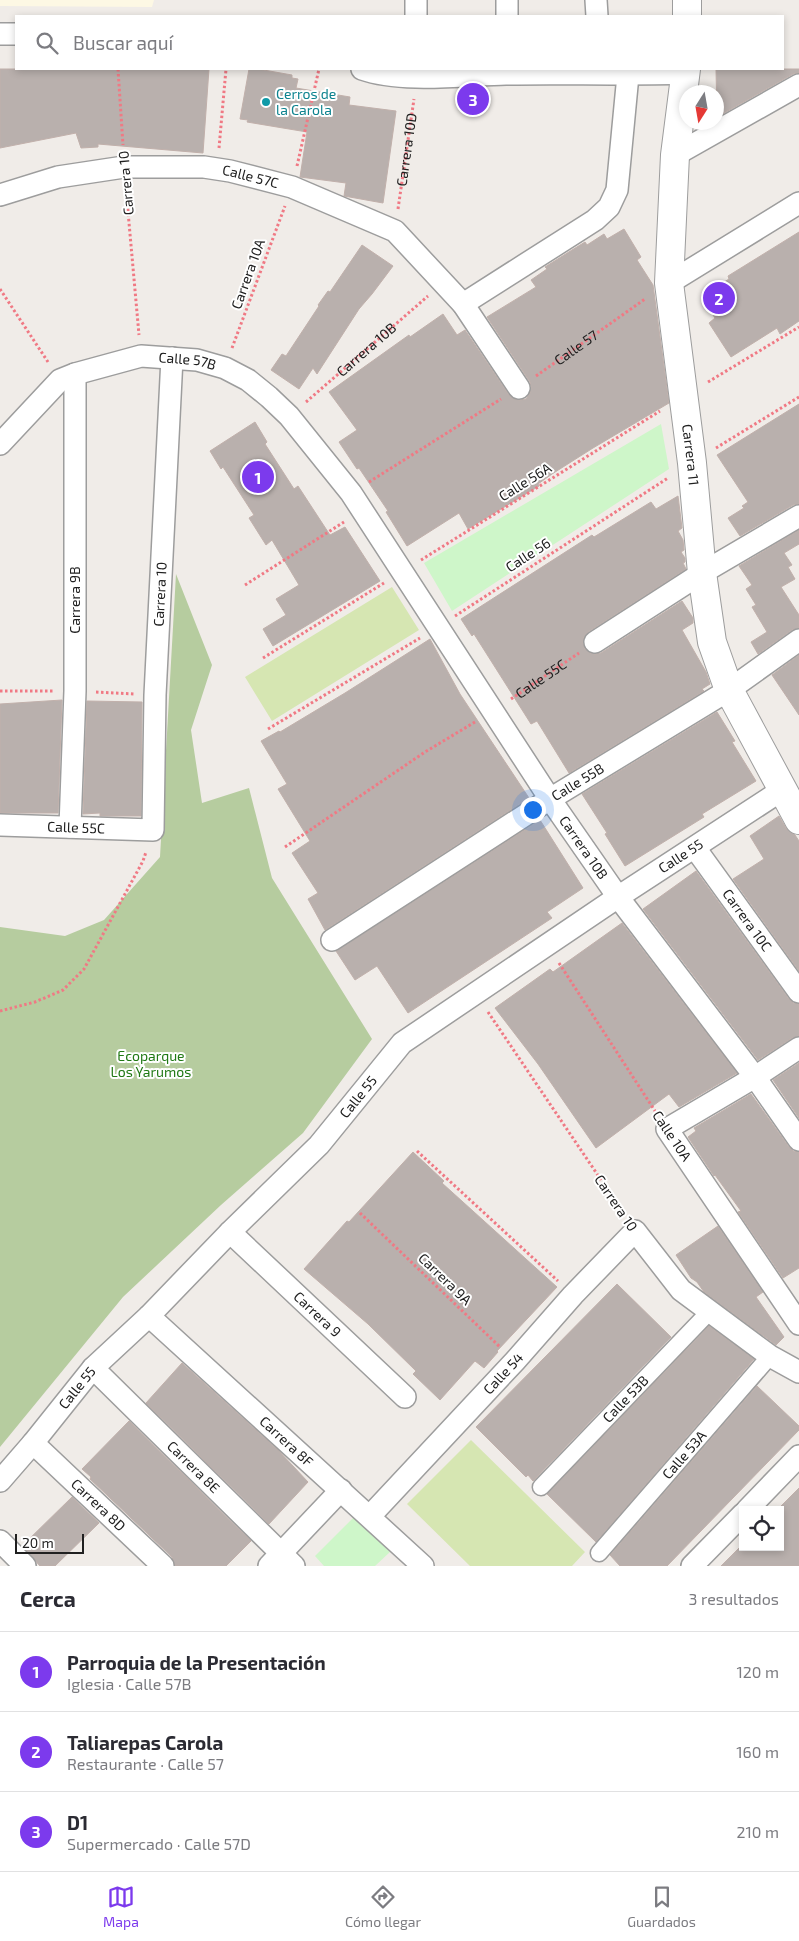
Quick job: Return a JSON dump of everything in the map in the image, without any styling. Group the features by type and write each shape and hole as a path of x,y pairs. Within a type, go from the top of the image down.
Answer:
{"street":[{"path":"416,0 416,15"},
{"path":"507,0 507,15"},
{"path":"596,0 597,15"},
{"path":"687,0 687,15"},
{"path":"0,34 15,34"},
{"path":"365,70 374,73 597,71 628,74 686,71"},
{"name":"Carrera 11","path":"686,71 675,155 669,282 692,463 702,573 712,642 729,690 799,820"},
{"path":"463,304 595,220 609,207 617,190 628,74"},
{"path":"675,155 799,85"},
{"name":"Calle 57C","path":"0,195 58,177 124,167 204,167 293,180 395,231 463,304 519,388"},
{"path":"669,282 799,203"},
{"name":"Calle 57B","path":"68,377 141,356 197,360 225,368 248,380 289,416 357,501"},
{"name":"Carrera 10","path":"153,830 155,695 172,358"},
{"path":"0,444 68,377"},
{"name":"Carrera 9B","path":"68,377 75,692 70,827"},
{"name":"Carrera 10B","path":"357,501 550,799 618,897 756,1077 799,1140"},
{"path":"595,642 702,573 799,516"},
{"name":"Calle 55B","path":"332,940 550,799 729,690 799,640"},
{"name":"Calle 55","path":"0,1481 93,1368 149,1316 230,1232 320,1145 402,1043 475,992 548,946 618,897 782,790"},
{"name":"Calle 55C","path":"0,825 153,830"},
{"name":"Carrera 10C","path":"695,848 799,992"},
{"path":"667,1130 756,1077 799,1048"},
{"name":"Calle 10A","path":"667,1130 799,1324"},
{"name":"Carrera 10","path":"635,1231 681,1290 770,1356 799,1372"},
{"name":"Calle 54","path":"370,1516 515,1361 573,1295 635,1231"},
{"name":"Carrera 9","path":"230,1232 405,1397"},
{"name":"Calle 53B","path":"541,1487 710,1310"},
{"name":"Carrera 8F","path":"149,1316 423,1566"},
{"name":"Calle 53A","path":"599,1554 770,1356"},
{"name":"Carrera 8E","path":"93,1368 281,1562"},
{"name":"Carrera 8D","path":"33,1443 163,1566"},
{"path":"751,1506 799,1456"},
{"path":"281,1562 341,1490"},
{"path":"692,1566 739,1518"},
{"path":"0,1541 25,1566"}],"path":[{"name":"Carrera 10","path":"118,70 124,167 141,356"},
{"path":"219,153 226,70"},
{"path":"293,180 319,70"},
{"name":"Carrera 10D","path":"395,231 417,73"},
{"name":"Carrera 10A","path":"225,368 293,180"},
{"name":"Carrera 10B","path":"289,416 444,282"},
{"name":"Calle 57","path":"245,585 357,501 669,282"},
{"path":"0,289 68,377"},
{"name":"Calle 56A","path":"263,658 684,396 799,327"},
{"name":"Calle 56","path":"268,729 438,627 692,463 799,397"},
{"name":"Calle 55C","path":"285,847 425,752 493,711 595,642"},
{"path":"0,1010 35,1002 63,990 84,969 143,862 153,830"},
{"name":"Calle 10A","path":"548,946 667,1130"},
{"name":"Carrera 10","path":"475,992 635,1231"},
{"path":"418,1151 573,1295"},
{"name":"Carrera 9A","path":"360,1213 515,1361"}],"shaded area":[{"path":"0,0 154,0 152,7 0,6"}],"green space":[{"path":"661,424 669,469 452,611 424,563"},
{"name":"Ecoparque Los Yarumos","path":"176,574 212,665 191,730 202,803 249,788 272,878 372,1039 303,1133 221,1205 123,1297 0,1447 0,927 65,936 104,920 160,857"},
{"path":"392,587 419,630 272,721 245,677"},
{"path":"471,1440 585,1552 572,1566 470,1566 407,1504"},
{"path":"355,1516 390,1552 375,1566 324,1566 315,1556"}],"building":[{"path":"0,69 209,70 203,153 98,144 98,147 81,148 76,133 0,148"},
{"path":"799,69 799,73 793,74 724,113 724,85 716,85 716,70"},
{"path":"249,70 264,70 292,75 292,78 298,79 296,88 350,97 349,105 396,111 383,203 344,196 346,183 300,177 307,132 247,122 248,120 240,119"},
{"path":"624,229 641,257 637,260 653,285 669,403 593,448 552,474 538,484 539,486 468,529 459,513 407,546 386,512 388,511 339,442 357,430 329,392 409,335 410,337 443,314 457,335 465,330 509,395 514,399 526,399 530,393 530,382 487,317 536,287 531,280 547,269 545,267 585,242 587,245 604,234 607,239"},
{"path":"799,232 799,321 780,334 777,328 731,357 709,323 715,318 704,301 716,293 713,289 729,279 728,276"},
{"path":"362,245 393,266 359,309 317,374 313,368 299,389 271,370 282,354 286,356 318,305 328,291 330,292"},
{"path":"799,404 799,504 793,505 740,536 728,518 744,508 742,506 748,502 717,455"},
{"path":"255,422 267,442 265,444 294,489 298,486 330,535 345,527 380,581 273,646 263,629 286,615 276,599 299,585 272,540 266,545 249,518 254,515 223,467 221,469 210,451"},
{"path":"678,496 682,528 678,531 683,540 684,550 681,552 685,558 683,563 686,569 588,632 584,637 583,643 585,649 590,653 601,653 682,601 693,618 693,623 682,630 706,672 710,684 702,689 704,691 569,773 537,721 531,724 474,634 472,636 461,619 592,535 594,537 651,502 656,509"},
{"path":"799,530 799,544 784,553 792,565 788,567 795,579 781,587 799,615 799,628 792,630 758,654 751,642 767,632 752,607 756,605 746,589 752,585 739,566"},
{"path":"430,639 460,694 529,798 325,930 308,899 318,893 292,853 310,841 278,789 287,784 261,741 280,732 345,693"},
{"path":"799,655 799,715 772,675"},
{"path":"62,700 58,813 0,813 0,704"},
{"path":"87,701 142,702 141,816 100,816 100,813 83,814"},
{"path":"717,712 735,741 732,742 756,781 702,814 704,817 625,866 582,794"},
{"path":"779,816 786,828 799,841 799,971 733,879 764,859 750,836"},
{"path":"540,820 583,888 547,912 552,918 408,1013 377,966 355,980 336,951"},
{"path":"696,871 789,999 793,1003 799,1004 799,1036 792,1038 758,1060 643,909"},
{"path":"622,923 737,1073 679,1107 669,1094 596,1148 538,1064 495,1008 550,969 553,972"},
{"path":"799,1063 799,1118 773,1080"},
{"path":"751,1094 789,1147 793,1151 799,1152 799,1268 783,1278 738,1212 741,1211 714,1176 688,1137 696,1131 694,1128"},
{"path":"413,1152 444,1181 442,1183 557,1287 497,1351 484,1368 475,1361 440,1400 413,1374 416,1371 368,1324 304,1269"},
{"path":"718,1226 763,1292 756,1297 784,1337 776,1345 704,1292 697,1282 691,1278 676,1255"},
{"path":"617,1284 671,1337 533,1481 528,1475 526,1477 476,1427"},
{"path":"709,1326 754,1359 596,1542 547,1494"},
{"path":"182,1363 278,1450 308,1482 269,1524 146,1403"},
{"path":"757,1386 799,1426 799,1430 667,1566 620,1566 610,1555"},
{"path":"129,1421 251,1541 226,1566 175,1566 172,1557 90,1479 91,1477 82,1469"},
{"path":"799,1488 799,1566 721,1566 739,1548 739,1551 784,1551 784,1506 781,1506"},
{"path":"72,1497 99,1523 55,1566 40,1566 22,1546"}],"place":[{"name":"D1","path":"473,99"},
{"name":"Cerros de la Carola","path":"266,102"},
{"name":"Taliarepas Carola","path":"719,298"},
{"name":"Parroquia de la Presentación","path":"258,477"}]}
